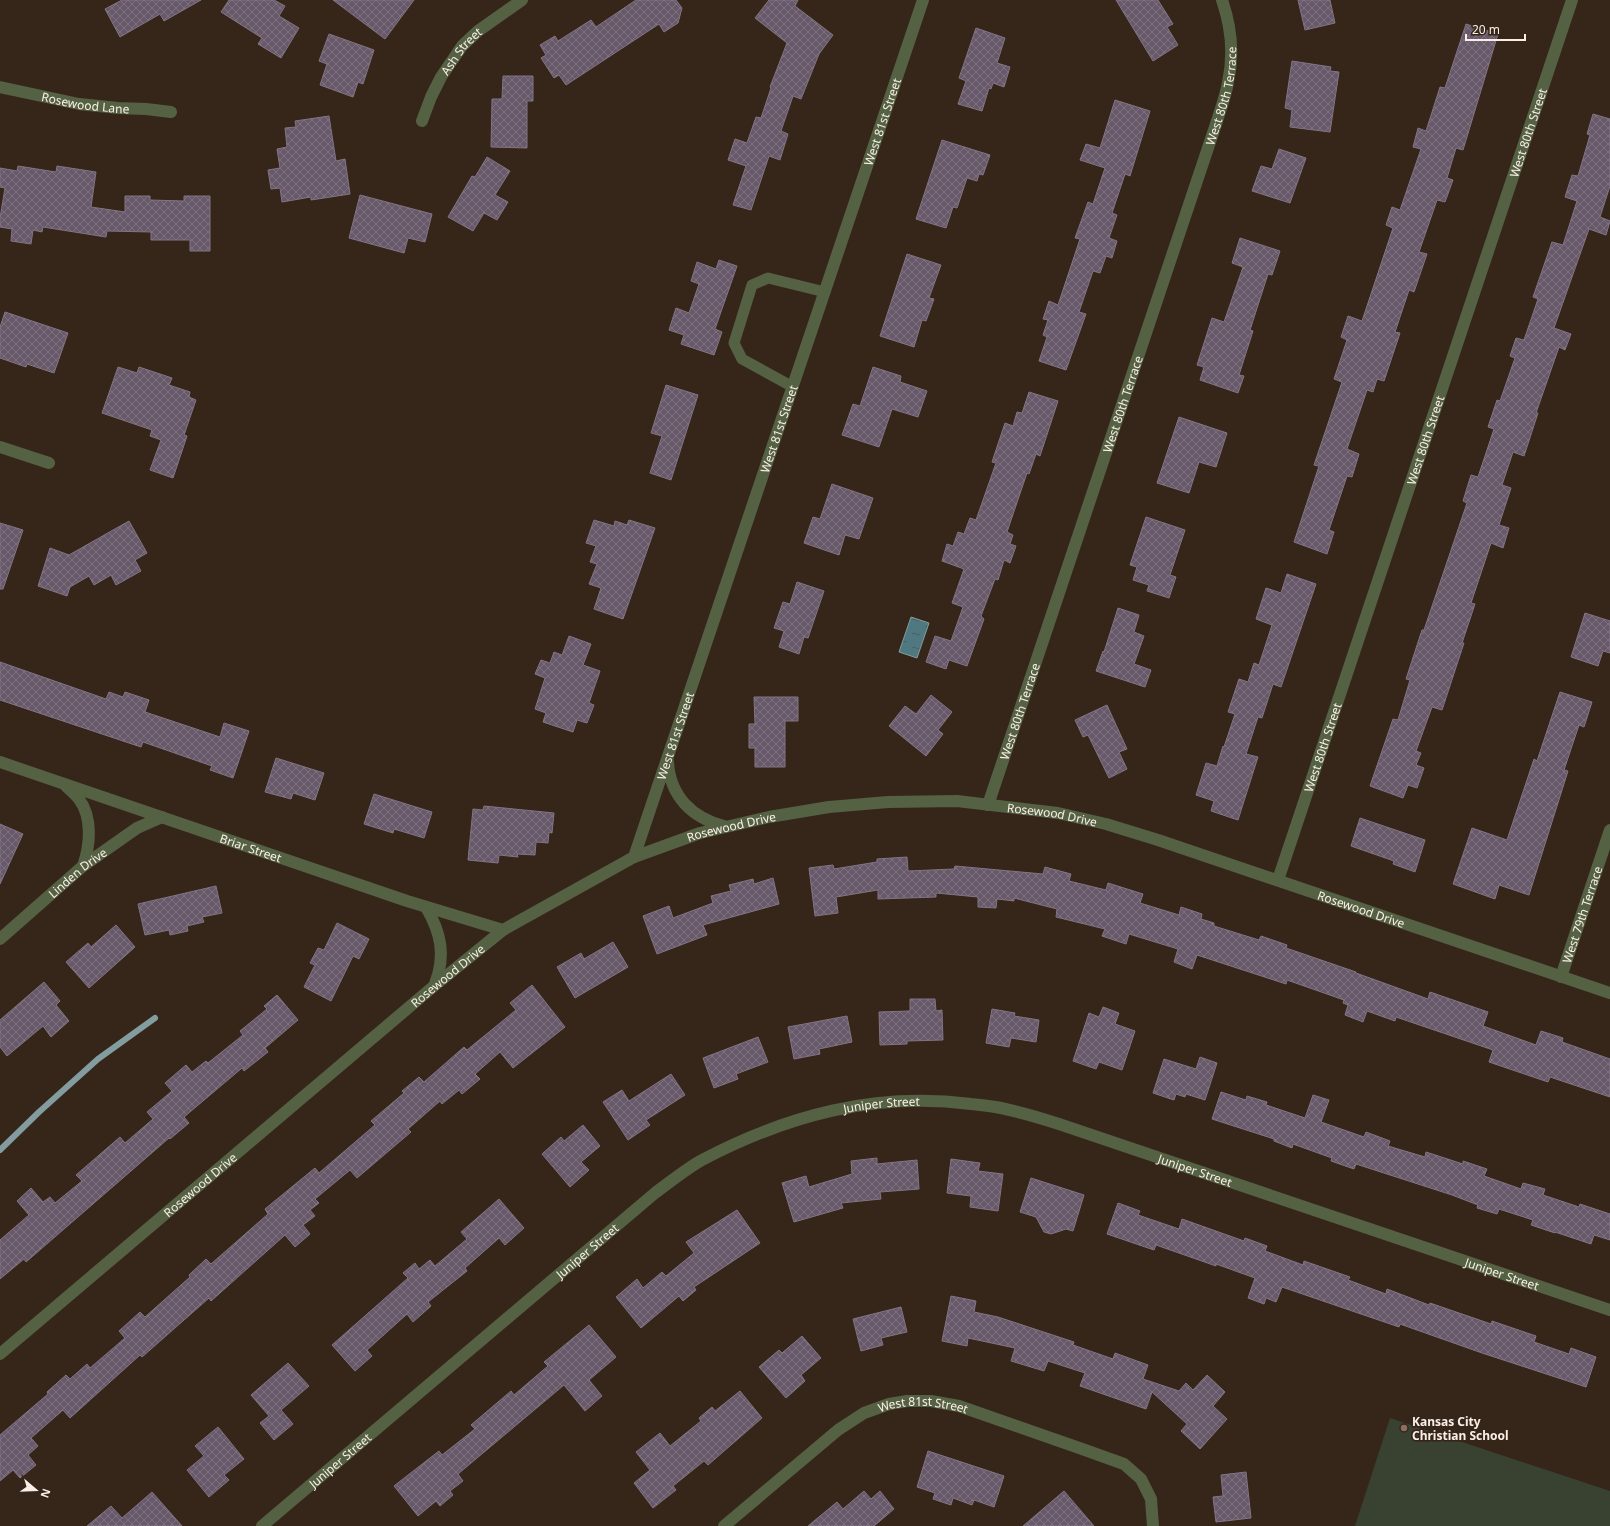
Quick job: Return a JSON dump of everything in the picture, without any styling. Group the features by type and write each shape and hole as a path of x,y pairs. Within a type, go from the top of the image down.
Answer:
{"street":[{"name":"Ash Street","path":"422,121 431,97 462,46 478,31 522,0"},
{"name":"West 81st Street","path":"634,857 923,0"},
{"name":"West 80th Terrace","path":"988,805 1228,82 1232,54 1228,16 1222,0"},
{"name":"West 80th Street","path":"1278,880 1572,0"},
{"name":"Rosewood Lane","path":"0,87 79,104 171,112"},
{"path":"0,447 49,462"},
{"path":"668,757 669,774 672,787 680,798 700,817 725,826"},
{"name":"Briar Street","path":"0,762 426,907 503,930"},
{"path":"64,784 80,800 87,823 89,833 88,846 82,866"},
{"name":"Rosewood Drive","path":"0,1354 434,986 503,930 634,857 693,835 725,826 799,811 888,802 958,801 1058,812 1106,824 1278,880 1610,993"},
{"name":"Linden Drive","path":"0,939 82,866 132,830 162,817"},
{"name":"West 79th Terrace","path":"1561,977 1610,830"},
{"path":"426,907 436,924 440,943 440,970 434,986"},
{"name":"Juniper Street","path":"262,1526 655,1193 701,1161 754,1135 807,1116 855,1106 897,1101 945,1101 1000,1108 1059,1124 1610,1310"},
{"name":"West 81st Street","path":"724,1526 838,1430 864,1413 889,1404 907,1401 931,1401 958,1406 1124,1464 1140,1479 1151,1499 1153,1526"}],"lane":[{"path":"793,387 742,359 734,343 752,285 768,278 825,292"}],"green space":[{"path":"1390,1418 1610,1491 1610,1526 1355,1526"}],"water":[{"path":"911,617 929,623 917,658 899,652"}],"building":[{"path":"122,0 201,0 164,21 160,14 120,37 105,9"},
{"path":"229,0 274,0 285,6 279,16 299,28 281,58 258,44 262,38 221,12"},
{"path":"333,0 414,0 385,39"},
{"path":"636,0 676,0 682,8 678,23 664,32 659,24 566,85 559,75 554,78 541,58 546,55 540,45 555,36 558,41 591,20 596,27"},
{"path":"769,0 798,0 795,6 833,35 819,54 801,99 793,96 781,131 788,134 780,160 769,156 751,210 733,205 746,166 728,160 735,139 747,143 756,117 761,118 771,88 770,87 787,43 755,18"},
{"path":"1116,0 1158,0 1173,24 1167,27 1178,45 1153,61"},
{"path":"1298,0 1330,0 1335,23 1305,30"},
{"path":"1466,24 1498,34 1463,150 1456,148 1447,178 1453,180 1445,202 1437,200 1419,252 1427,254 1414,292 1409,290 1395,332 1400,333 1384,381 1377,379 1373,392 1367,390 1347,449 1359,454 1352,477 1347,476 1329,530 1334,532 1327,554 1294,542 1319,466 1314,465 1342,382 1334,379 1347,340 1341,337 1348,316 1362,321 1393,228 1386,225 1392,207 1400,210 1421,149 1413,147 1418,128 1426,131 1440,87 1445,88"},
{"path":"976,28 1005,38 997,63 1010,67 1004,87 993,83 991,89 989,88 982,111 958,104 966,81 959,78"},
{"path":"329,34 374,50 363,84 358,82 353,97 320,85 327,64 319,61"},
{"path":"1292,61 1331,67 1330,71 1339,72 1330,132 1290,127 1292,110 1285,108"},
{"path":"503,76 533,76 533,101 527,101 527,148 491,147 492,99 502,99"},
{"path":"1115,100 1150,111 1130,176 1125,174 1112,213 1117,215 1109,238 1117,241 1112,258 1106,256 1100,273 1093,271 1079,312 1086,314 1066,370 1039,361 1047,337 1043,335 1048,320 1043,319 1049,301 1058,305 1080,239 1075,238 1088,202 1093,204 1105,168 1080,160 1086,144 1100,148"},
{"path":"1593,114 1610,119 1610,186 1600,217 1610,221 1606,235 1589,229 1554,328 1571,334 1565,350 1559,347 1536,413 1538,413 1524,456 1513,452 1502,485 1511,488 1499,525 1509,528 1503,548 1491,543 1471,603 1475,604 1442,710 1432,707 1416,751 1421,753 1416,765 1424,768 1417,788 1408,785 1403,798 1370,786 1393,719 1398,720 1410,680 1406,679 1467,503 1463,501 1471,475 1478,477 1494,429 1488,427 1497,400 1500,401 1515,358 1510,356 1516,338 1524,340 1538,299 1533,297 1552,242 1563,245 1577,201 1565,197 1572,175 1578,176 1590,135 1587,134"},
{"path":"329,116 336,161 345,159 350,194 311,200 311,197 282,202 280,188 271,189 268,170 280,168 277,149 287,147 285,128 296,127 295,121"},
{"path":"942,140 990,155 983,175 979,174 977,181 967,178 957,208 953,207 946,228 916,219"},
{"path":"1279,149 1306,158 1290,203 1252,191 1261,166 1272,169"},
{"path":"487,157 510,171 495,195 508,202 497,220 484,213 473,231 448,217 472,176 475,177"},
{"path":"18,166 56,172 57,166 96,172 91,207 125,212 125,196 150,196 150,200 184,201 184,196 210,196 210,251 190,251 190,240 151,240 151,232 107,231 106,237 43,227 42,232 33,230 31,244 11,241 12,229 0,227 5,188 0,187 0,168 17,171"},
{"path":"360,195 432,214 425,242 408,238 404,253 349,238"},
{"path":"1240,238 1280,251 1272,275 1268,274 1250,330 1253,331 1239,375 1244,376 1238,393 1200,380 1204,367 1197,365 1212,318 1224,322 1243,267 1232,263"},
{"path":"907,254 941,265 929,298 934,299 926,321 922,320 914,347 880,336"},
{"path":"719,260 737,266 715,329 722,332 714,355 681,344 684,335 669,330 676,308 689,313 699,284 691,281 697,262 716,269"},
{"path":"5,312 68,333 54,373 27,364 26,367 0,358 0,327"},
{"path":"118,367 137,373 139,367 172,378 169,385 190,392 189,397 196,400 184,435 187,436 173,478 150,470 161,440 150,436 152,430 102,413"},
{"path":"873,367 901,376 900,382 927,391 918,417 892,409 879,447 842,435 853,404 860,406"},
{"path":"666,385 698,395 671,480 650,473 662,436 651,433"},
{"path":"1029,392 1058,401 1040,456 1036,454 1029,474 1027,473 1007,532 1013,535 1010,544 1016,546 1010,563 1004,560 998,580 995,579 981,616 984,619 967,666 949,660 946,669 926,662 935,636 951,641 963,607 952,603 964,569 942,561 947,544 953,546 958,532 964,534 970,518 976,520 996,463 992,462 1005,423 1013,426 1017,412 1022,413"},
{"path":"1179,417 1227,433 1216,467 1199,462 1189,493 1157,483"},
{"path":"832,484 873,498 859,539 845,535 839,555 804,543 813,517 820,519"},
{"path":"1146,517 1185,530 1170,575 1176,577 1169,598 1147,591 1149,585 1133,580 1137,567 1130,565"},
{"path":"594,520 614,526 615,521 627,525 629,520 655,528 623,619 594,609 601,588 589,584 597,564 590,562 596,546 586,543"},
{"path":"129,521 147,553 135,560 141,571 116,585 111,575 94,585 89,576 70,587 67,596 38,586 50,548 69,555"},
{"path":"0,523 23,530 3,589 0,589"},
{"path":"1287,574 1316,584 1281,687 1273,684 1262,718 1258,717 1246,754 1258,757 1238,820 1211,811 1214,801 1196,795 1206,763 1217,766 1235,714 1228,712 1239,679 1248,682 1254,663 1259,665 1272,625 1256,619 1266,588 1281,593"},
{"path":"797,582 824,591 808,638 804,637 799,654 779,647 784,631 774,628 783,602 790,604"},
{"path":"1118,608 1139,615 1134,632 1144,636 1134,664 1151,670 1145,687 1096,671 1103,651 1104,652"},
{"path":"1585,613 1610,621 1610,653 1603,651 1598,666 1571,657"},
{"path":"569,636 591,644 583,665 600,671 589,703 594,705 587,723 577,720 573,732 543,722 546,713 535,709 545,678 535,674 541,660 550,663 554,652 562,655"},
{"path":"0,662 106,699 109,692 123,697 125,692 149,700 145,712 220,737 224,723 249,731 233,778 210,770 212,766 143,742 141,747 0,700"},
{"path":"1560,692 1592,702 1584,727 1579,725 1564,770 1568,771 1529,895 1499,885 1495,899 1453,884 1472,828 1507,840 1534,759 1537,761"},
{"path":"931,695 952,712 938,730 943,734 926,756 889,726 905,706 916,714"},
{"path":"754,697 798,697 798,721 785,721 785,767 755,767 755,748 749,748 749,724 755,724"},
{"path":"1107,705 1127,749 1119,752 1127,769 1109,778 1088,735 1083,737 1075,720"},
{"path":"276,758 324,773 315,800 293,793 291,799 265,792"},
{"path":"374,794 432,812 424,838 394,829 393,833 364,824"},
{"path":"484,806 554,813 552,833 549,832 548,843 536,842 535,855 517,854 518,857 499,855 498,863 468,860 473,809 483,810"},
{"path":"1360,818 1425,840 1415,872 1393,864 1394,861 1351,846"},
{"path":"0,824 23,834 0,884"},
{"path":"907,857 908,871 954,869 955,866 1043,874 1045,867 1071,874 1069,881 1106,890 1108,883 1143,894 1140,903 1179,915 1181,907 1202,914 1201,919 1214,923 1214,926 1259,940 1261,936 1287,945 1286,948 1428,999 1430,992 1488,1012 1483,1026 1536,1045 1541,1031 1563,1038 1562,1042 1610,1059 1610,1097 1550,1077 1548,1082 1489,1062 1493,1050 1396,1017 1395,1021 1367,1011 1363,1022 1345,1015 1348,1005 1343,1003 1344,1000 1287,980 1286,984 1197,955 1192,969 1174,962 1178,949 1129,934 1126,944 1102,936 1105,929 1056,917 1057,909 1014,898 1014,901 997,899 996,908 978,907 978,897 936,893 936,897 878,899 878,890 836,897 838,913 815,916 809,868 833,865 834,869 877,862 877,859"},
{"path":"773,878 779,904 703,925 707,935 657,954 643,916 669,906 673,918 713,903 711,896 731,891 729,885 753,879 754,884"},
{"path":"216,886 222,913 202,917 204,922 187,926 188,931 170,935 169,930 145,935 138,904"},
{"path":"337,923 369,939 359,959 353,956 331,1001 304,987 315,965 310,963 318,948 324,950"},
{"path":"116,925 135,947 89,988 66,962 88,943 91,947"},
{"path":"613,942 628,967 575,998 557,967 581,953 584,959"},
{"path":"44,982 60,1001 56,1005 69,1021 51,1037 43,1026 7,1056 0,1047 0,1020"},
{"path":"532,985 565,1027 513,1068 500,1052 475,1074 480,1079 462,1094 459,1090 442,1104 440,1101 408,1129 411,1132 357,1178 350,1170 315,1199 319,1203 310,1210 315,1216 303,1225 310,1234 295,1247 285,1235 211,1301 209,1298 142,1357 140,1355 70,1418 63,1410 31,1438 38,1446 28,1455 36,1465 20,1478 13,1470 0,1481 0,1435 48,1394 47,1392 66,1375 70,1379 87,1364 90,1368 125,1338 119,1331 140,1312 145,1317 190,1277 189,1275 206,1259 211,1264 268,1214 265,1209 315,1168 319,1173 375,1125 371,1121 404,1093 402,1091 419,1077 424,1082 464,1047 467,1050 516,1010 510,1003"},
{"path":"277,995 298,1020 265,1048 268,1052 244,1071 242,1068 184,1117 189,1123 170,1139 169,1138 26,1262 24,1259 0,1279 0,1240 29,1215 17,1201 31,1188 43,1202 50,1197 55,1203 82,1181 76,1175 120,1137 125,1143 153,1119 147,1112 172,1091 165,1083 186,1065 192,1072 206,1061 208,1063 243,1035 240,1031 267,1009 264,1006"},
{"path":"910,999 935,999 936,1011 942,1010 943,1040 907,1041 907,1044 880,1045 879,1012 910,1011"},
{"path":"1103,1007 1119,1013 1115,1024 1135,1031 1122,1070 1099,1062 1096,1069 1073,1061 1089,1013 1099,1017"},
{"path":"992,1009 1015,1013 1014,1016 1039,1020 1036,1042 1011,1038 1009,1047 986,1043"},
{"path":"847,1016 852,1042 819,1049 820,1054 794,1059 788,1027"},
{"path":"758,1037 768,1062 736,1074 738,1079 714,1088 703,1058"},
{"path":"1200,1057 1217,1063 1205,1100 1186,1094 1185,1097 1176,1094 1174,1100 1153,1093 1164,1059 1196,1069"},
{"path":"671,1074 685,1095 646,1120 650,1125 628,1140 603,1102 622,1090 629,1101"},
{"path":"1221,1092 1246,1100 1247,1096 1267,1102 1266,1105 1305,1118 1313,1095 1329,1100 1321,1122 1364,1137 1366,1132 1390,1141 1388,1146 1425,1157 1426,1152 1463,1164 1463,1161 1487,1169 1484,1176 1521,1189 1523,1183 1545,1189 1543,1195 1579,1207 1580,1204 1610,1214 1610,1240 1594,1235 1591,1244 1531,1225 1533,1220 1499,1209 1497,1214 1477,1208 1478,1205 1452,1195 1356,1164 1354,1169 1331,1161 1332,1158 1293,1144 1292,1148 1274,1141 1274,1139 1212,1119"},
{"path":"583,1125 600,1146 581,1162 589,1170 570,1187 542,1154 561,1137 564,1141"},
{"path":"877,1158 877,1164 917,1160 919,1189 880,1192 881,1199 841,1203 843,1208 794,1222 782,1183 806,1176 809,1187 852,1174 851,1161"},
{"path":"951,1159 980,1163 978,1171 1003,1174 998,1211 970,1207 971,1196 947,1193"},
{"path":"1031,1178 1084,1195 1073,1231 1066,1229 1051,1234 1044,1232 1036,1217 1020,1212"},
{"path":"499,1199 524,1228 505,1245 499,1238 465,1268 467,1271 428,1302 431,1306 413,1322 407,1314 367,1350 372,1356 355,1371 332,1345 408,1278 403,1273 415,1263 419,1269 430,1260 435,1266 467,1239 461,1232"},
{"path":"1118,1203 1140,1211 1138,1215 1179,1229 1182,1219 1244,1241 1245,1238 1267,1246 1265,1251 1303,1265 1304,1261 1350,1277 1348,1280 1386,1294 1387,1289 1429,1305 1430,1303 1491,1324 1492,1321 1536,1336 1534,1342 1569,1354 1571,1348 1596,1357 1586,1387 1400,1324 1399,1327 1282,1287 1276,1302 1266,1298 1264,1304 1248,1298 1255,1278 1156,1245 1154,1250 1107,1234"},
{"path":"737,1210 760,1243 694,1287 696,1290 683,1301 679,1296 641,1328 616,1297 637,1279 643,1288 662,1272 666,1276 694,1253 686,1242"},
{"path":"951,1296 976,1301 974,1312 998,1317 1074,1342 1073,1345 1113,1359 1115,1353 1148,1365 1143,1379 1179,1391 1186,1383 1193,1390 1207,1375 1225,1392 1213,1406 1227,1419 1200,1449 1181,1431 1187,1424 1152,1392 1146,1409 1080,1386 1085,1373 1048,1361 1044,1371 1011,1361 1015,1348 968,1338 967,1346 942,1341"},
{"path":"901,1307 907,1332 881,1338 883,1345 861,1351 853,1319"},
{"path":"589,1325 616,1357 589,1380 602,1396 585,1411 564,1385 458,1474 463,1481 450,1491 453,1495 440,1506 436,1501 418,1516 394,1486 439,1451 442,1455 475,1429 471,1425 511,1391 514,1395 548,1366 544,1362"},
{"path":"802,1336 821,1358 801,1375 805,1381 786,1398 759,1367 779,1350 782,1353"},
{"path":"288,1363 309,1386 281,1410 293,1424 274,1440 260,1423 269,1416 251,1395"},
{"path":"740,1391 762,1418 708,1465 704,1461 673,1486 676,1490 653,1508 634,1483 650,1470 636,1452 660,1433 670,1446 701,1421 699,1418 712,1407 715,1411"},
{"path":"218,1427 244,1459 224,1475 229,1480 209,1497 187,1470 204,1456 195,1446"},
{"path":"928,1451 1004,1476 994,1507 974,1500 972,1505 953,1498 951,1505 933,1499 935,1493 917,1487"},
{"path":"1246,1472 1251,1518 1216,1522 1213,1497 1223,1496 1221,1475"},
{"path":"864,1491 871,1499 880,1491 894,1509 874,1526 808,1526 837,1502 843,1509"},
{"path":"1064,1491 1094,1526 1023,1526"},
{"path":"152,1492 182,1526 87,1526 111,1506 122,1518"}],"waterway":[{"path":"0,1150 39,1112 98,1059 155,1018"}],"place":[{"name":"Kansas City Christian School","path":"1404,1428"}]}
